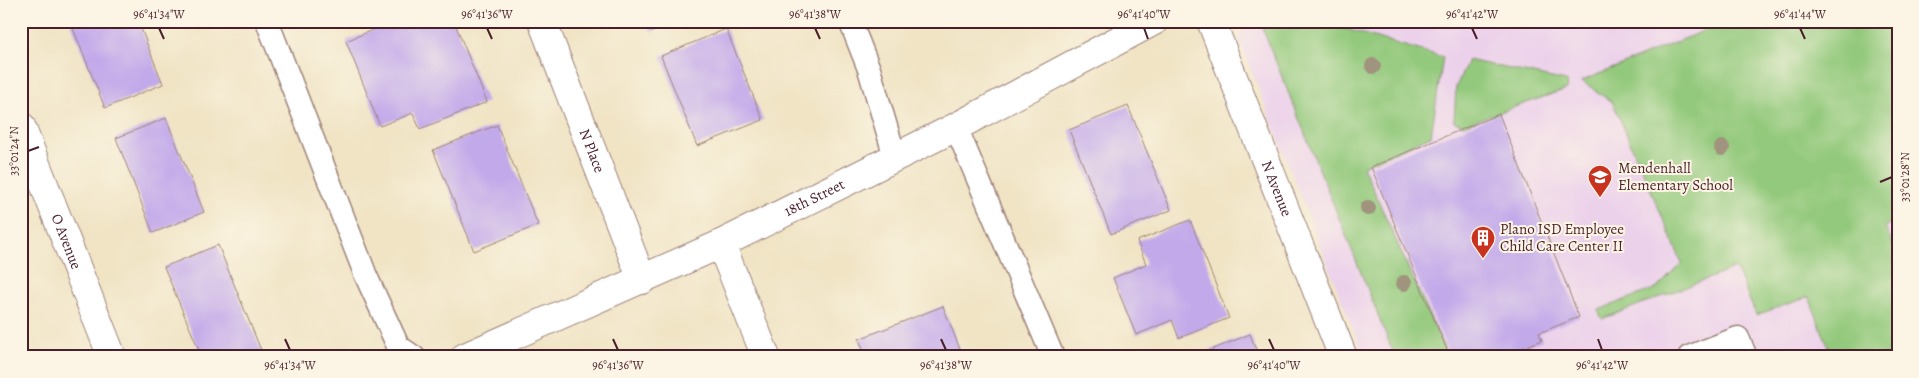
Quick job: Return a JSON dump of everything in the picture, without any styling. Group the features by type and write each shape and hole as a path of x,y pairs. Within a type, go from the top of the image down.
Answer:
{"street":[{"name":"N Place","path":"542,21 642,280"},
{"name":"18th Street","path":"466,357 721,244 956,127 1154,21"},
{"name":"N Avenue","path":"1211,21 1343,357"},
{"name":"O Avenue","path":"21,126 112,357"},
{"path":"721,244 766,357"}],"lane":[{"path":"268,21 366,276 398,346 414,357"},
{"path":"850,21 869,68 895,157"},
{"path":"956,127 1053,357"},
{"path":"1688,357 1738,338 1746,357"}],"shaded area":[{"name":"Mendenhall Elementary School","path":"1247,21 1898,21 1898,357 1364,357 1239,39"}],"green space":[{"path":"1268,21 1319,21 1443,57 1431,136 1363,166 1448,357 1395,357 1263,30"},
{"path":"1727,21 1898,21 1898,221 1885,226 1898,258 1898,354 1878,357 1832,357 1809,297 1756,315 1736,268 1602,319 1598,310 1657,288 1682,263 1613,103 1582,81"},
{"path":"1468,60 1566,81 1567,89 1463,125 1454,121 1456,87"}],"building":[{"path":"70,21 138,21 163,84 105,108"},
{"path":"394,21 454,21 487,102 420,129 413,113 380,126 346,41"},
{"path":"647,21 678,21 651,32"},
{"path":"726,29 763,120 697,146 661,56"},
{"path":"1128,106 1171,210 1111,234 1069,130"},
{"name":"Plano ISD Employee Child Care Center II","path":"1499,114 1579,317 1539,333 1542,340 1522,348 1525,354 1518,357 1450,357 1371,167"},
{"path":"166,118 204,212 153,233 116,138"},
{"path":"497,125 538,225 474,251 433,150"},
{"path":"1190,220 1229,318 1179,338 1172,320 1136,335 1113,278 1146,264 1137,241"},
{"path":"218,245 263,355 258,357 202,357 164,267"},
{"path":"943,306 963,357 866,357 859,339"},
{"path":"1250,334 1259,357 1194,357"}],"place":[{"name":"Mendenhall Elementary School","path":"1600,198"},
{"name":"Plano ISD Employee Child Care Center II","path":"1483,259"}]}
